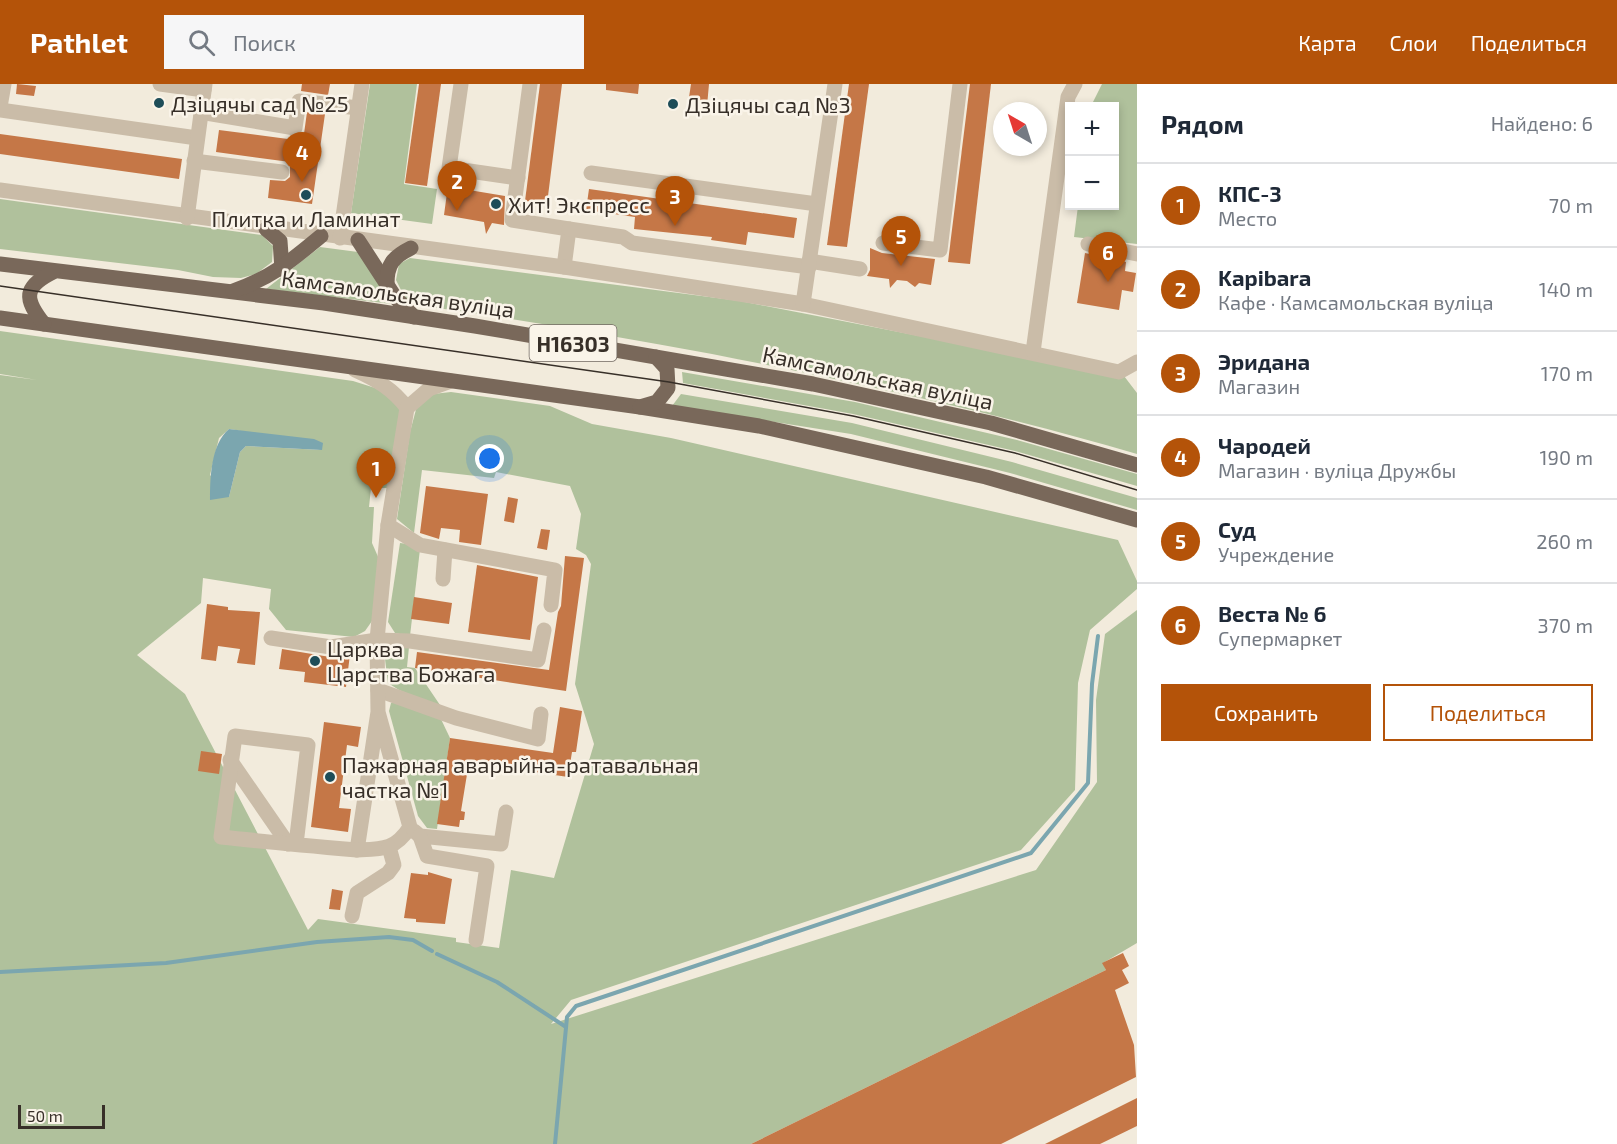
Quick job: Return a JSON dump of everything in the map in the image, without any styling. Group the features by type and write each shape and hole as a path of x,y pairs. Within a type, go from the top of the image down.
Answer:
{"main road":[{"path":"266,229 280,241 282,269"},
{"path":"229,292 260,282 282,269 321,236"},
{"path":"358,240 387,284 414,317"},
{"path":"387,284 387,269 395,256 411,248"},
{"name":"Камсамольская вуліца","path":"0,264 414,317 813,384 990,423 1137,465"},
{"path":"44,324 32,309 29,296 36,280 53,272"},
{"name":"Н16303","path":"0,318 353,369 640,407 759,426 929,464 1137,519"},
{"path":"640,407 657,402 668,388 667,369 656,357"}],"street":[{"path":"4,84 0,108 197,138"},
{"path":"160,84 204,87 187,218"},
{"path":"340,238 362,84"},
{"path":"460,84 448,168 518,178"},
{"path":"530,84 512,220 623,237 632,243 860,269"},
{"path":"803,304 835,84"},
{"path":"883,243 940,250 960,84"},
{"path":"1033,352 1068,97 1075,84"},
{"path":"200,112 295,128 298,102 358,108"},
{"path":"194,161 282,172"},
{"path":"591,173 818,204"},
{"name":"Камсамольская вуліца","path":"0,190 266,229 564,267 803,304 1119,372 1137,362"},
{"path":"564,267 569,229"},
{"path":"1088,244 1137,254"},
{"path":"353,369 387,387 407,408"},
{"path":"357,850 378,712 377,640 388,525 407,408 429,389 451,381"},
{"path":"388,525 420,545 555,570 551,605"},
{"path":"443,579 445,550"},
{"path":"271,639 331,647 377,640 410,641 538,660 544,630"},
{"path":"378,690 456,718 538,739 542,714"},
{"path":"378,712 415,832 428,856 487,866 476,940"},
{"path":"292,844 308,746 235,736 221,837 292,844 357,850 390,846 415,832 501,844 506,812"},
{"path":"230,760 292,844"},
{"path":"352,916 357,893 388,873 394,865 390,846"}],"green space":[{"path":"370,84 417,84 404,184 437,189 432,224 351,213"},
{"path":"1102,84 1137,84 1137,244 1074,237 1077,210 1119,210 1119,102 1093,102"},
{"path":"0,199 262,235 273,246 272,262 256,274 241,278 213,277 178,270 0,249"},
{"path":"320,247 358,252 392,304 266,289"},
{"path":"410,258 740,301 1124,376 1137,393 1137,454 926,399 819,376 601,334 415,305 405,298 396,280 399,264"},
{"path":"0,331 353,381 388,392 403,407 387,488 371,488 369,507 374,507 372,543 379,559 372,621 365,631 354,637 286,630 269,609 271,589 203,578 201,603 137,655 185,694 308,930 318,919 456,938 456,942 499,948 511,870 554,878 594,744 575,684 591,564 586,555 576,549 581,514 570,486 496,472 494,478 422,470 414,533 397,519 410,432 418,402 433,394 451,392 550,406 592,424 671,438 1118,540 1137,581 1137,589 1090,630 1078,683 1075,790 1021,850 571,1000 551,1024 1036,870 1097,782 1096,700 1105,634 1137,610 1137,943 1103,963 1106,970 751,1144 0,1144 0,375 37,380 0,374","holes":["229,429 322,450 246,446 240,452 229,497 210,475 219,438"]},
{"path":"682,372 855,402 1017,440 1137,474 1137,486 1015,451 853,414 683,383"},
{"path":"681,394 852,423 1012,462 1137,498 1137,510 1010,473 851,434 672,406"},
{"path":"400,543 415,545 420,549 410,636 395,633 388,622"},
{"path":"387,646 409,647 407,667 415,668 442,708 388,683 385,659"},
{"path":"396,701 439,715 450,738 437,829 427,828 418,816 389,711 391,703"}],"water":[{"path":"229,429 314,439 323,443 322,450 246,446 240,452 229,497 210,500 211,471 215,452 218,443"}],"building":[{"path":"17,84 36,86 34,96 16,94"},
{"path":"302,84 330,84 328,95 301,91"},
{"path":"419,84 441,84 427,186 405,183"},
{"path":"540,84 562,84 547,204 525,201"},
{"path":"606,84 639,84 638,94 606,90"},
{"path":"691,84 709,84 707,106 688,104"},
{"path":"849,84 869,84 847,247 827,245"},
{"path":"970,84 991,84 970,264 948,262"},
{"path":"307,112 325,114 312,204 268,198 270,180 285,181 290,177 290,162 216,152 219,130 303,141"},
{"path":"0,134 182,159 179,179 0,154"},
{"path":"449,178 464,181 463,189 505,196 504,225 492,223 486,234 484,222 444,215"},
{"path":"589,189 797,218 794,238 748,232 746,245 711,240 712,237 634,229 635,217 586,210"},
{"path":"870,248 882,253 935,259 931,285 919,283 915,287 907,281 897,280 890,288 889,279 867,276 870,270"},
{"path":"1085,253 1126,262 1125,271 1136,273 1133,292 1122,290 1119,310 1077,303"},
{"path":"426,486 488,494 481,545 459,542 460,530 441,528 439,539 420,533"},
{"path":"508,497 518,499 514,523 504,521"},
{"path":"541,529 550,530 547,550 537,548"},
{"path":"565,556 584,558 566,691 415,668 417,652 549,670 558,612 561,606"},
{"path":"477,565 538,577 530,640 468,632"},
{"path":"414,597 452,603 449,624 411,619"},
{"path":"207,604 228,607 228,610 260,612 255,665 237,663 240,649 218,646 216,661 201,659"},
{"name":"Царква Царства Божага","path":"282,649 330,657 350,654 346,687 304,682 305,672 279,669"},
{"path":"560,707 582,711 576,752 572,752 568,777 469,762 461,811 465,812 464,820 460,820 459,827 437,824 450,738 553,753"},
{"name":"Пажарная аварыйна-ратавальная частка №1","path":"324,722 361,727 358,747 347,745 339,808 351,809 348,832 311,827"},
{"path":"201,751 222,754 219,774 198,771"},
{"path":"428,872 452,879 445,924 416,922 416,919 404,918 411,873 428,875"},
{"path":"332,889 343,891 340,910 329,909"},
{"path":"1123,953 1129,966 1122,970 1129,983 1115,990 1134,1045 1136,1077 1001,1144 751,1144 1106,970 1102,963"},
{"path":"1137,1098 1137,1126 1100,1144 1045,1144"}],"waterway":[{"path":"555,1144 567,1017 576,1006 1031,853 1088,783 1092,684 1098,636"},
{"path":"0,972 166,963 317,942 389,937 413,940 432,951"},
{"path":"437,954 497,982 566,1027"}],"tram line":[{"path":"0,286 669,382 853,416 1015,453 1137,490"}],"place":[{"name":"Дзіцячы сад №25","path":"159,103"},
{"name":"Дзіцячы сад №3","path":"673,104"},
{"name":"Чародей","path":"302,182"},
{"name":"Плитка и Ламинат","path":"306,195"},
{"name":"Хит! Экспресс","path":"496,204"},
{"name":"Kapibara","path":"457,211"},
{"name":"Эридана","path":"675,226"},
{"name":"Суд","path":"901,266"},
{"name":"Веста № 6","path":"1108,282"},
{"name":"КПС-3","path":"376,498"},
{"name":"Царква Царства Божага","path":"315,661"},
{"name":"Пажарная аварыйна-ратавальная частка №1","path":"330,777"}]}
